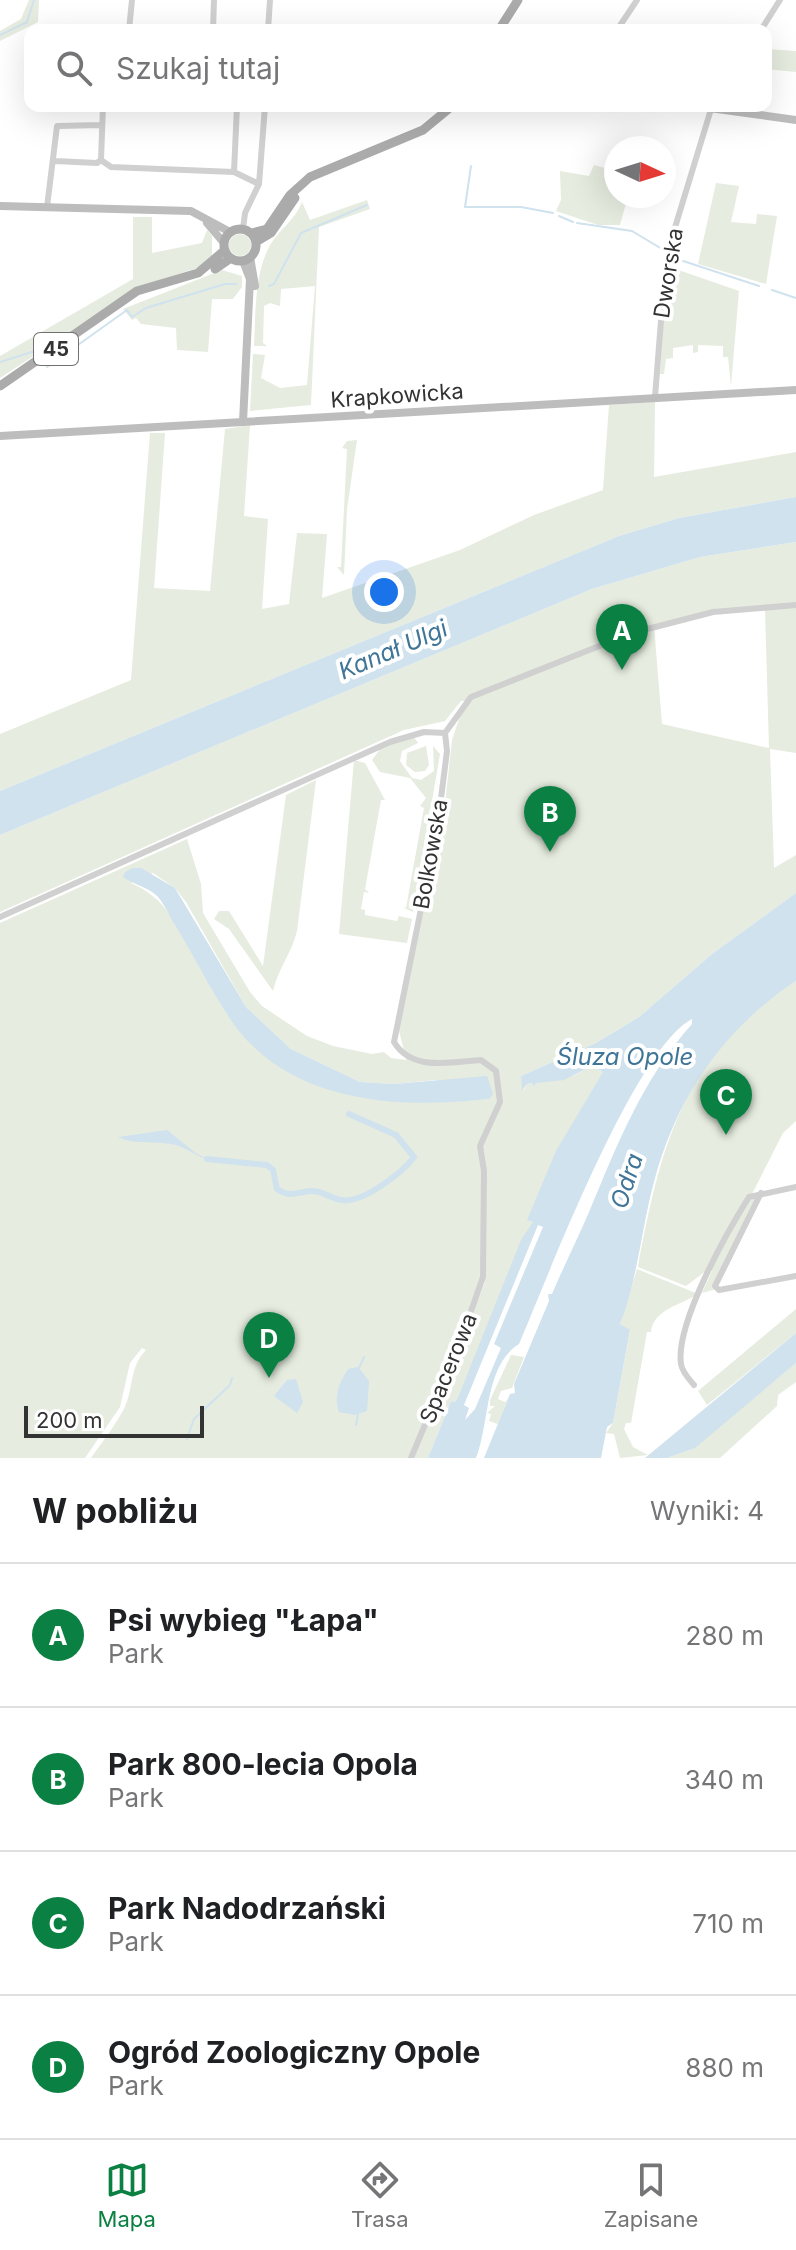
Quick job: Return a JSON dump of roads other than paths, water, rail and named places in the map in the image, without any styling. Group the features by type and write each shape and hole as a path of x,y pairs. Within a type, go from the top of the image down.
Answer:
{"main road":[{"path":"503,24 518,0"},
{"path":"230,232 250,235 267,229 301,184 423,130 445,112"},
{"name":"45","path":"0,386 112,311 141,296 201,278 227,250 230,232"},
{"path":"227,250 247,259 250,235"}],"street":[{"path":"130,24 132,0"},
{"path":"213,24 214,0"},
{"path":"268,24 270,0"},
{"path":"621,24 637,0"},
{"path":"765,24 780,0"},
{"path":"101,160 103,112"},
{"path":"234,172 237,112"},
{"path":"250,235 245,213 259,184 265,112"},
{"name":"Dworska","path":"655,397 665,261 710,112"},
{"path":"744,112 796,120"},
{"path":"47,207 55,161 56,131 62,123 102,125"},
{"path":"55,161 97,163 101,160"},
{"path":"101,160 111,167 234,172 259,184"},
{"path":"0,206 191,211 230,232"},
{"path":"202,216 227,250"},
{"path":"243,422 250,311 247,259"},
{"name":"Krapkowicka","path":"0,436 796,390"},
{"path":"0,917 408,735 445,733 471,697 632,633 713,612 796,605"},
{"name":"Bolkowska","path":"402,1054 394,1038 437,830 447,751 445,733"},
{"name":"Spacerowa","path":"402,1054 422,1062 481,1060 496,1071 500,1102 480,1146 484,1171 483,1277 462,1337 411,1458"},
{"path":"694,1385 681,1361 692,1307 747,1200 761,1193 796,1187"},
{"path":"761,1193 715,1283 719,1290 796,1276"}],"water":[{"name":"Kanał Ulgi","path":"796,497 796,542 700,557 592,589 0,835 0,791 619,536 679,518"},
{"path":"133,868 141,868 175,888 246,1007 291,1049 360,1082 394,1084 487,1076 493,1094 489,1099 455,1102 385,1101 351,1096 287,1072 259,1052 235,1026 160,900 152,892 123,877"},
{"path":"796,893 796,981 746,1021 706,1068 689,1094 663,1151 620,1324 630,1330 613,1423 607,1427 601,1458 484,1458 510,1394 515,1393 514,1384 549,1301 548,1294 552,1294 621,1137 645,1090 674,1045 692,1024 692,1019 669,1039 619,1117 571,1220 519,1344 499,1366 476,1458 428,1458 451,1401 455,1402 459,1395 521,1240 533,1222 527,1220 556,1151 603,1072 592,1066 564,1080 536,1083 533,1087 532,1083 527,1084 522,1091 521,1076 596,1043 639,1017 712,954","holes":["538,1225 543,1227 494,1344 501,1348 475,1409 465,1420 469,1408 464,1405"]},
{"path":"167,1130 197,1154 213,1161 176,1145 118,1137"},
{"path":"796,1333 796,1363 695,1448 667,1458 645,1458"},
{"path":"358,1367 369,1381 367,1411 355,1415 339,1412 337,1395 340,1384 348,1369"},
{"path":"296,1379 303,1402 297,1413 274,1396 287,1380"}],"waterway":[{"path":"0,35 27,22 34,0"},
{"path":"471,166 465,207 521,207 553,213"},
{"path":"269,286 274,284 301,233 367,205"},
{"path":"559,216 573,222"},
{"path":"577,223 632,231 662,249"},
{"path":"671,257 759,286"},
{"path":"47,367 127,310 132,317 146,308 225,284 236,284"},
{"path":"772,290 796,298"},
{"path":"0,362 35,351 37,354"},
{"path":"207,1159 267,1165 273,1170 277,1189 287,1194 316,1191 342,1200 360,1197 392,1178 414,1157 396,1135 349,1114"},
{"path":"359,1368 364,1357"},
{"path":"187,1439 194,1419 230,1385 232,1378"},
{"path":"356,1425 358,1415"}],"place":[{"name":"Psi wybieg \"Łapa\"","path":"622,670"},
{"name":"Park 800-lecia Opola","path":"550,852"},
{"name":"Park Nadodrzański","path":"726,1135"},
{"name":"Ogród Zoologiczny Opole","path":"269,1378"}],"water label":[{"name":"Śluza Opole","path":"625,1057"},
{"name":"Odra","path":"627,1181"}]}
